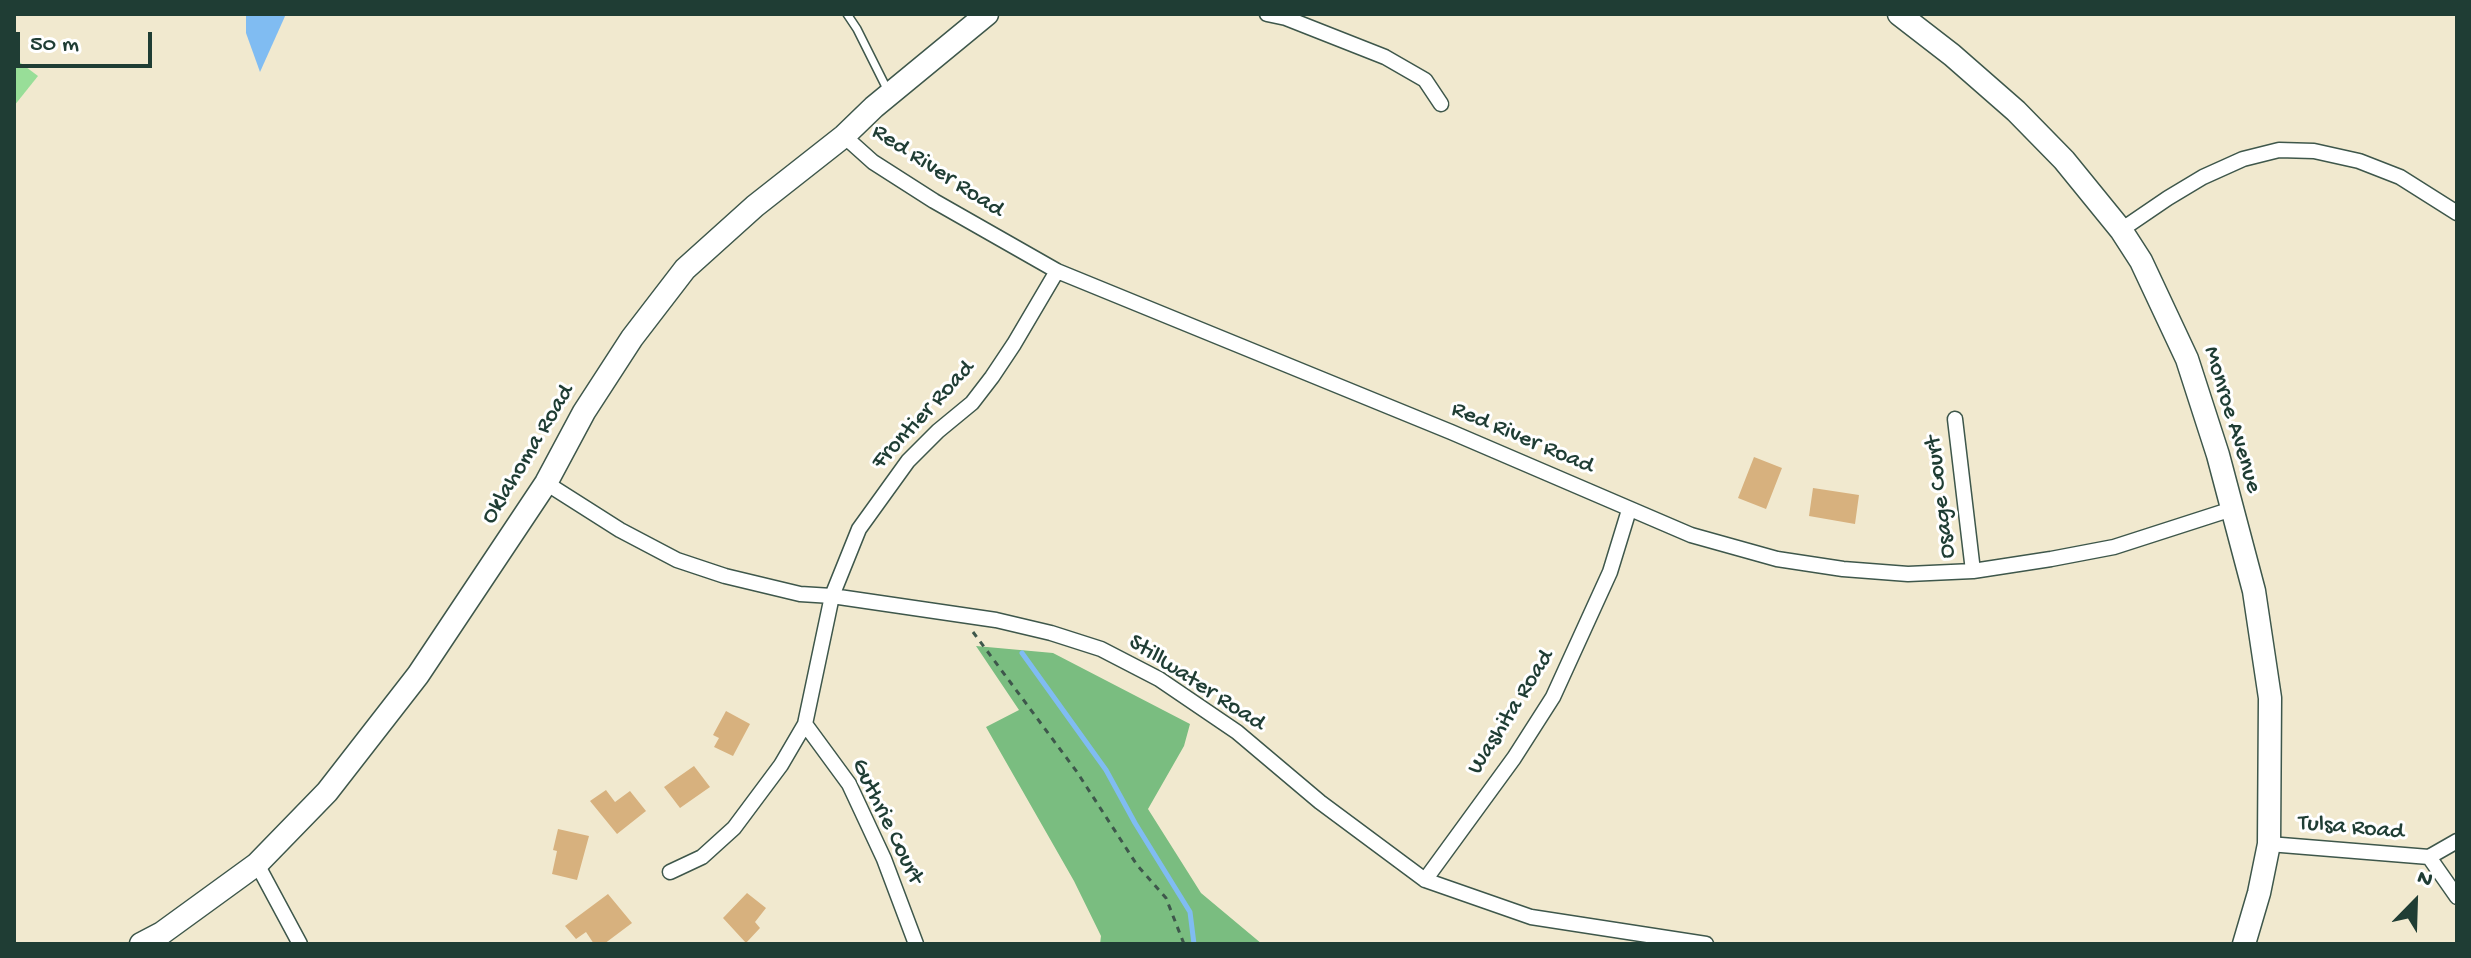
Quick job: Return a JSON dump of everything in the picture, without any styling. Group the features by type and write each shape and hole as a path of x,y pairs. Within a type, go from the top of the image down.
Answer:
{"street":[{"name":"Oklahoma Road","path":"141,944 162,933 257,864 327,792 418,675 546,483 584,412 632,338 685,269 755,206 844,136 987,14"},
{"path":"1267,14 1286,18 1385,57 1425,80 1441,104"},
{"name":"Monroe Avenue","path":"1899,14 2016,111 2064,160 2121,230 2155,288 2187,359 2204,408 2254,591 2270,698 2269,844 2244,944"},
{"name":"Red River Road","path":"844,136 873,162 934,201 1057,271 1423,420 1691,535 1777,559 1843,569 1908,574 1973,571 2114,547 2232,509"},
{"path":"2121,230 2203,177 2243,159 2279,150 2314,151 2359,161 2400,177 2457,213"},
{"name":"Frontier Road","path":"670,872 702,857 734,828 781,765 805,724 832,596 859,529 908,461 972,403 1014,344 1057,271"},
{"name":"Osage Court","path":"1955,419 1973,571"},
{"name":"Stillwater Road","path":"546,483 620,530 677,560 725,576 800,594 996,620 1101,649 1159,679 1237,732 1320,802 1425,880 1531,917 1706,944"},
{"name":"Washita Road","path":"1425,880 1514,758 1553,697 1610,572 1629,510"},
{"name":"Guthrie Court","path":"805,724 849,784 884,859 916,944"},
{"path":"2429,857 2457,841"},
{"name":"Tulsa Road","path":"2269,844 2429,857 2457,897"},
{"path":"257,864 300,944"}],"lane":[{"path":"847,14 890,95"}],"path":[{"path":"962,616 1077,772 1137,865 1166,898 1184,944"}],"green space":[{"path":"14,58 38,76 14,106"},
{"path":"976,646 1053,653 1190,724 1184,746 1148,809 1201,893 1262,944 1100,944 1101,936 1074,881 986,727 1019,710"}],"water":[{"path":"246,14 286,14 260,72 246,33"}],"building":[{"path":"1754,457 1782,468 1766,509 1738,498"},
{"path":"1813,488 1859,495 1855,524 1809,516"},
{"path":"726,711 750,724 733,756 714,747 719,738 713,735"},
{"path":"694,766 710,787 680,808 664,787"},
{"path":"606,790 615,802 630,791 646,811 617,834 590,801"},
{"path":"558,829 589,836 577,880 552,874"},
{"path":"747,893 766,908 755,922 760,928 746,943 723,918"},
{"path":"608,894 632,923 604,944 594,944 586,932 576,939 565,926"}],"waterway":[{"path":"1022,653 1106,770 1190,912 1194,944"}]}
